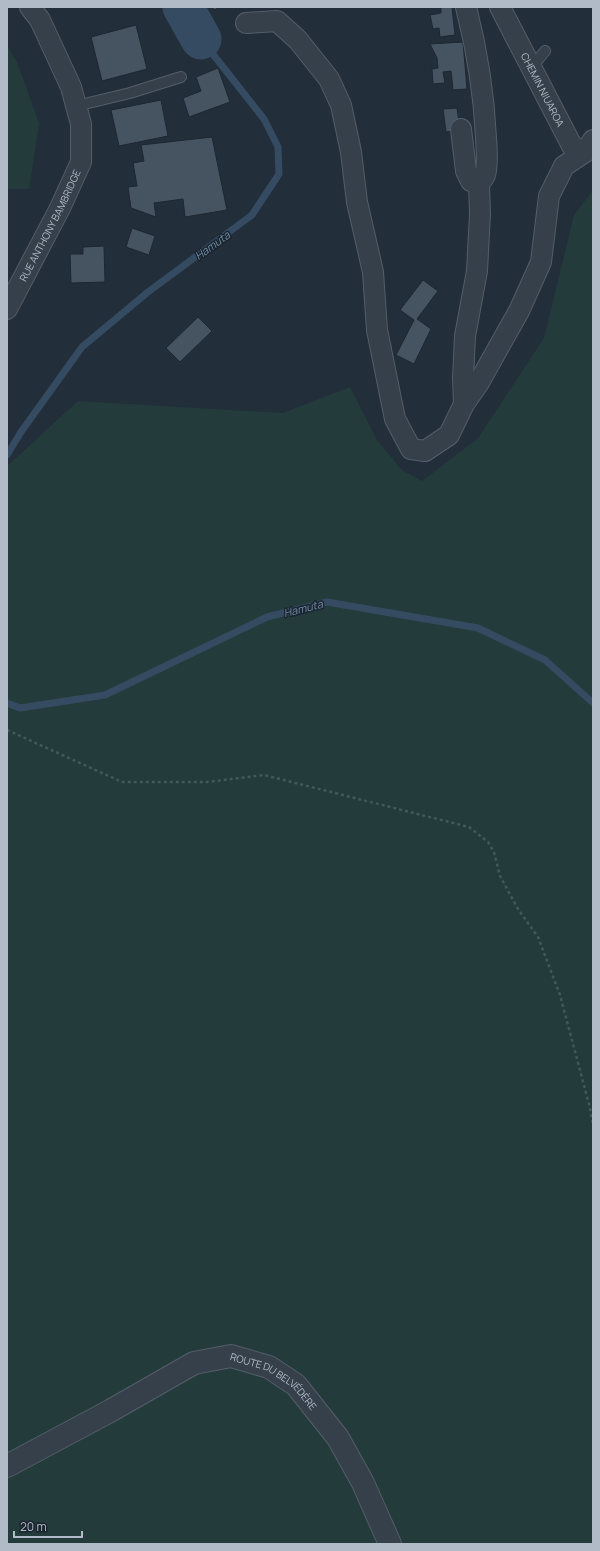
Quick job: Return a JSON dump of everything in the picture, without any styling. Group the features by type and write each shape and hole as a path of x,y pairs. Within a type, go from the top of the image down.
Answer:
{"street":[{"name":"RUE ANTHONY BAMBRIDGE","path":"7,309 60,208 81,162 81,124 70,87 43,27 30,7"},
{"path":"464,404 463,378 465,336 477,270 480,214 479,183 484,176 487,156 486,124 480,73 466,7"},
{"name":"CHEMIN NIUAROA","path":"500,7 532,66 572,146 589,146"},
{"path":"246,22 277,21 298,40 329,78 341,105 351,152 357,202 373,272 377,330 395,419 411,449 425,450 449,435 464,404 478,384 519,311 540,262 549,196 564,166 589,146"},
{"path":"461,129 466,171 471,181 479,183"},
{"name":"ROUTE DU BELVÉDÈRE","path":"7,1466 110,1411 194,1363 231,1356 270,1367 296,1385 338,1438 363,1483 390,1544"}],"lane":[{"path":"532,66 545,51"},
{"path":"76,106 130,93 181,77"}],"path":[{"path":"7,730 122,782 207,782 264,775 469,827 488,842 494,852 500,876 518,909 538,937 560,995 590,1108 593,1125"}],"green space":[{"path":"7,45 17,62 39,123 29,189 7,189"},
{"path":"593,190 593,1544 7,1544 7,466 78,401 283,413 350,387 377,440 402,470 422,481 478,438 544,338 574,215"}],"building":[{"path":"212,7 221,7 214,10"},
{"path":"441,7 452,7 455,35 440,37 439,28 433,29 430,15 441,13"},
{"path":"136,25 147,69 102,81 91,37"},
{"path":"463,42 467,89 453,90 451,71 443,72 445,83 433,84 432,69 438,68 437,58 430,44"},
{"path":"218,68 230,102 189,117 183,98 201,91 196,77"},
{"path":"161,100 168,136 119,146 111,110"},
{"path":"457,108 460,130 446,132 443,109"},
{"path":"212,137 227,210 185,217 183,199 154,203 156,217 131,208 128,187 137,186 133,163 144,161 141,145"},
{"path":"132,228 155,236 149,255 126,247"},
{"path":"104,246 105,282 71,283 70,254 83,254 83,247"},
{"path":"423,280 438,291 417,319 431,329 414,364 396,355 414,320 400,310"},
{"path":"198,317 212,331 180,362 166,348"}],"waterway":[{"name":"Hamuta","path":"183,7 201,39"},
{"name":"Hamuta","path":"7,455 21,432 82,347 148,292 252,215 279,174 278,147 264,119 201,39"},
{"name":"Hamuta","path":"7,703 20,708 105,695 267,617 327,602 478,628 545,660 593,703"}]}
